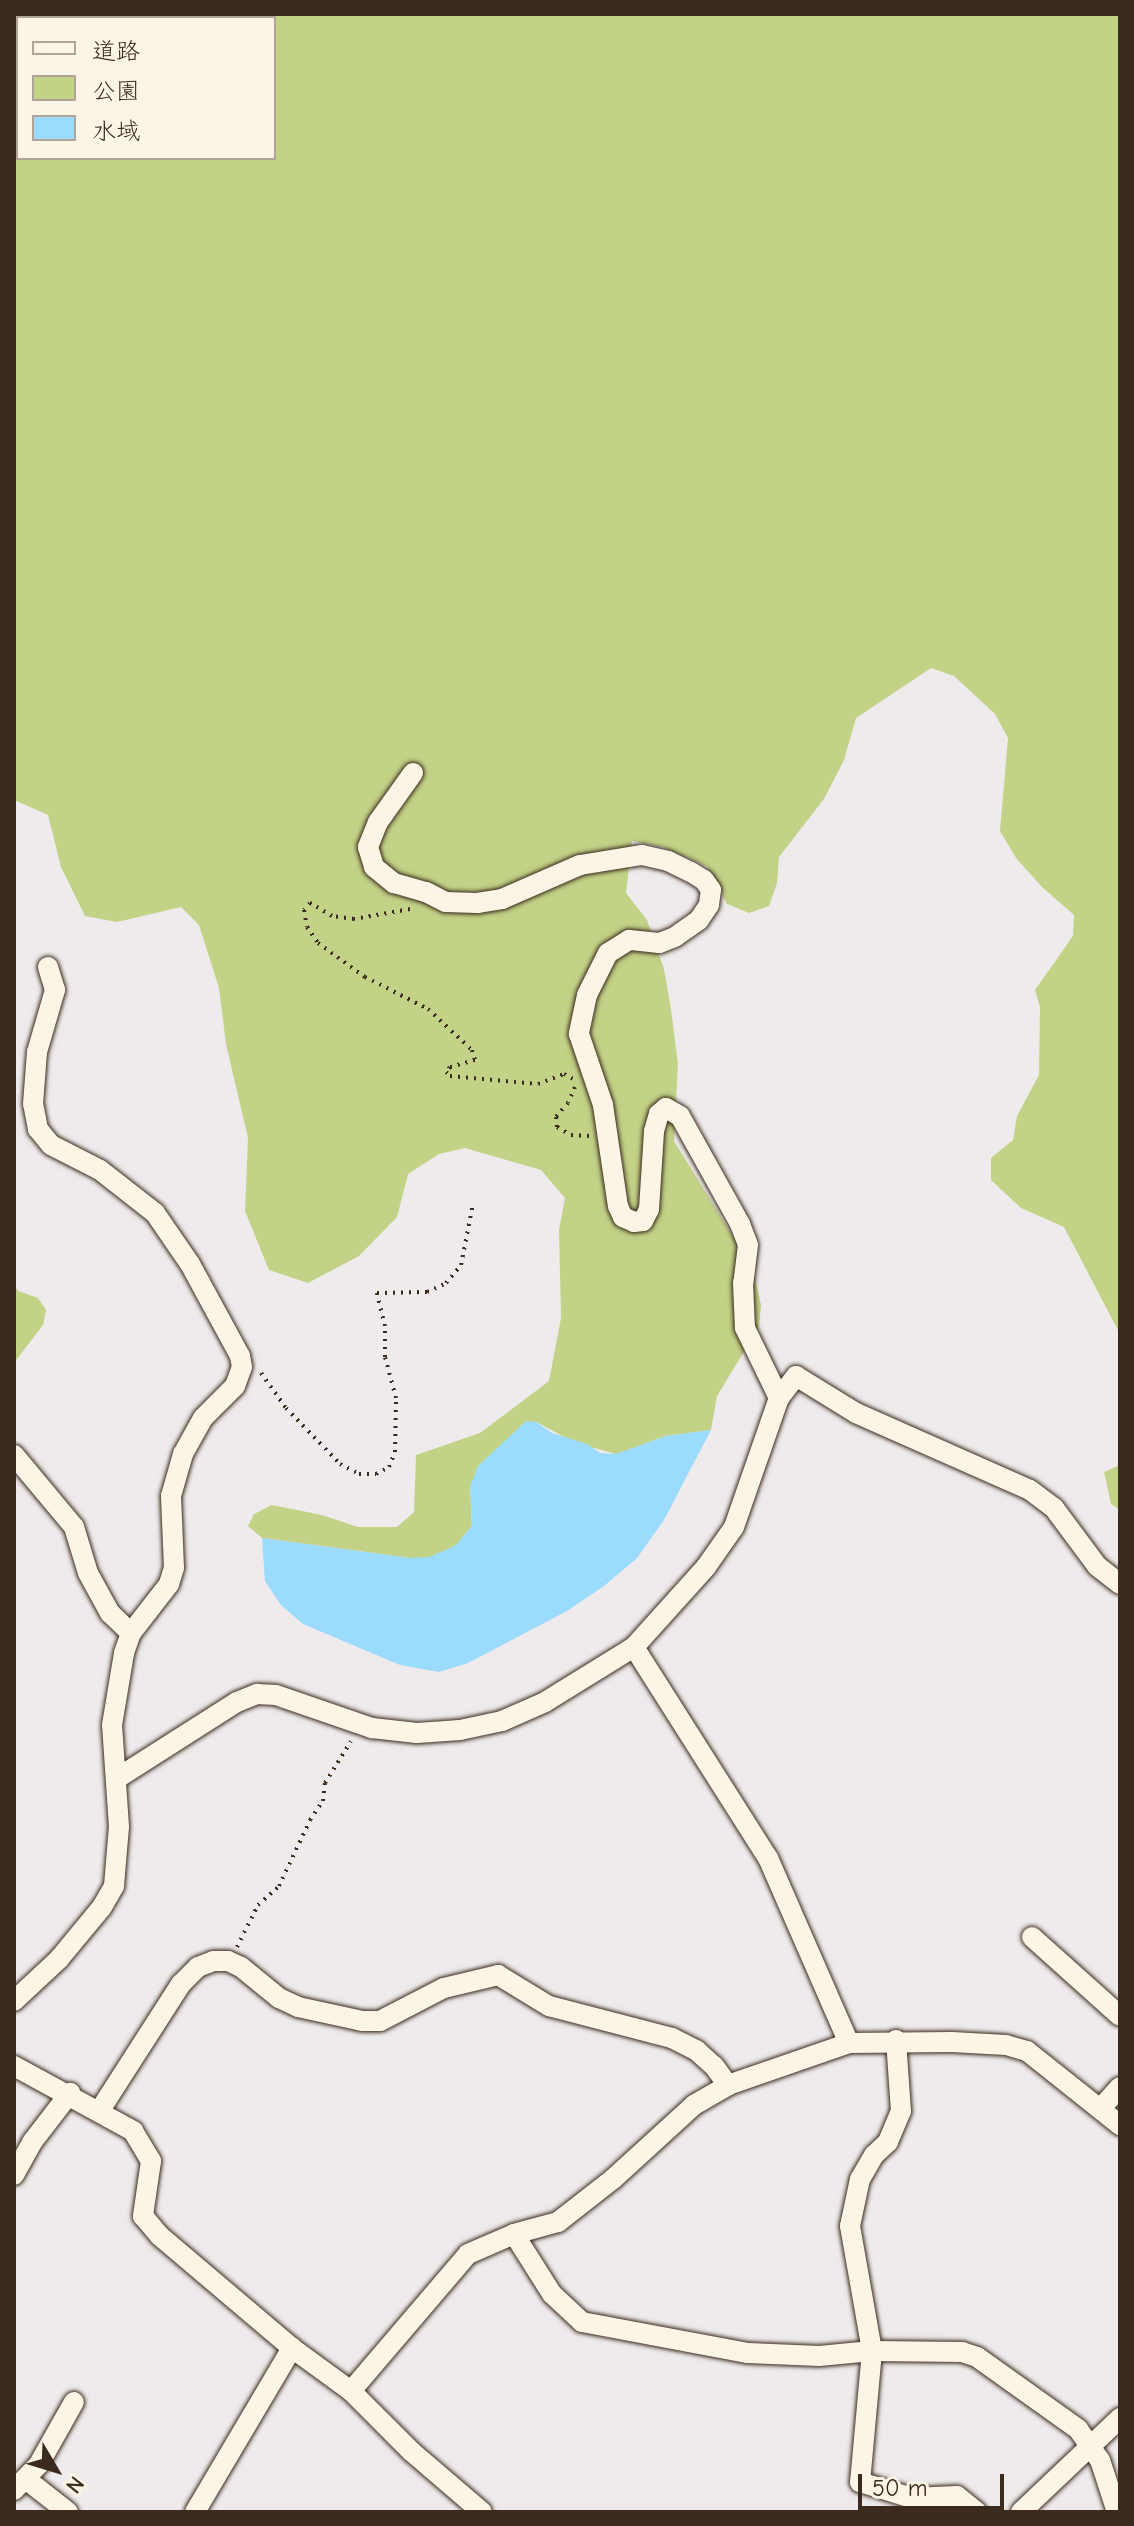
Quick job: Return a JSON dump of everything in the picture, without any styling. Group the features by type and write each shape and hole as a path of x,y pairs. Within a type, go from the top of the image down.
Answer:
{"street":[{"path":"413,773 378,822 368,847 374,867 394,883 426,892 446,902 502,899 580,865 642,855 691,872 704,880 711,890 709,905 699,920 675,937 659,943 629,940 608,953 587,995 579,1034 609,1132 618,1206 623,1217 634,1222 643,1221 649,1209 654,1131 659,1114 666,1108 680,1116 748,1245 743,1283 745,1328 779,1398"},
{"path":"14,2001 59,1959 102,1907 114,1886 118,1864 112,1725 124,1653 131,1633 169,1584 174,1568 171,1496 183,1454 203,1418 235,1386 242,1367 240,1356 190,1264 155,1213 100,1170 51,1145 38,1129 33,1104 37,1052 55,990 48,967"},
{"path":"116,1779 237,1702 257,1694 276,1695 360,1725 417,1733 460,1730 502,1721 545,1702 634,1647 672,1610 734,1527 779,1398 796,1376 856,1413 1030,1490 1054,1508 1097,1566 1120,1584"},
{"path":"14,1455 74,1527 88,1573 110,1613 131,1633"},
{"path":"634,1647 768,1858 849,2043"},
{"path":"1032,1937 1120,2016"},
{"path":"100,2110 190,1974 214,1961 228,1961 279,1998 298,2007 362,2021 380,2021 444,1988 498,1975 549,2006 672,2038 696,2050 714,2066 728,2085"},
{"path":"896,2040 901,2111 888,2142 874,2155 860,2179 850,2226 872,2351 860,2482 912,2498 957,2496 977,2512"},
{"path":"351,2391 468,2254 514,2234 558,2222 613,2179 694,2105 728,2085 849,2043 896,2040 1006,2045 1027,2051 1120,2125"},
{"path":"14,2066 70,2093 133,2131 151,2161 143,2216 160,2236 292,2348 351,2391 412,2452 482,2512"},
{"path":"1101,2108 1120,2087"},
{"path":"14,2175 33,2141 70,2093"},
{"path":"514,2234 552,2294 582,2322 748,2353 819,2356 872,2351 962,2352 977,2357 1037,2397 1092,2445 1117,2512"},
{"path":"195,2512 292,2348"},
{"path":"68,2512 21,2485 74,2402"},
{"path":"1021,2512 1120,2418"}],"path":[{"path":"446,902 354,919 332,916 310,903 304,910 307,927 318,943 365,977 428,1009 472,1050 475,1060 450,1067 446,1072 450,1076 538,1084 564,1074 573,1077 575,1086 568,1103 556,1117 557,1127 587,1137 609,1132"},
{"path":"242,1367 258,1369 286,1408 340,1464 359,1474 376,1474 389,1467 395,1452 396,1398 385,1357 385,1326 377,1293 427,1292 446,1283 461,1265 473,1204"},
{"path":"228,1961 258,1905 279,1886 310,1820 323,1801 325,1783 360,1725"}],"green space":[{"path":"14,14 1120,14 1120,1334 1064,1227 1021,1208 991,1180 991,1158 1013,1140 1017,1116 1039,1075 1040,1007 1035,990 1073,936 1074,915 1042,887 1016,858 1000,831 1008,738 995,714 954,676 931,668 856,718 844,760 824,799 779,857 777,883 769,906 749,913 727,904 707,866 663,847 632,841 626,893 647,920 664,969 671,1009 678,1064 674,1141 753,1269 761,1305 759,1327 717,1396 711,1430 666,1436 616,1454 576,1443 536,1422 470,1487 472,1526 455,1546 429,1558 262,1538 248,1526 254,1514 272,1505 322,1515 358,1527 397,1527 414,1512 416,1455 480,1433 549,1381 561,1318 559,1230 565,1198 541,1170 465,1148 439,1154 408,1174 397,1217 359,1256 308,1283 269,1270 245,1211 248,1138 226,1044 219,988 199,925 181,907 117,922 85,916 61,867 48,815 14,800"},
{"path":"14,1285 18,1291 38,1298 46,1310 43,1325 14,1363"},
{"path":"1120,1465 1120,1510 1111,1504 1104,1472"}],"water":[{"path":"526,1421 536,1422 552,1433 587,1444 600,1453 616,1454 666,1436 711,1430 664,1520 637,1558 604,1586 567,1611 468,1663 439,1672 400,1665 303,1624 281,1605 265,1581 262,1538 410,1558 429,1557 455,1546 472,1526 470,1487 478,1466"}]}
